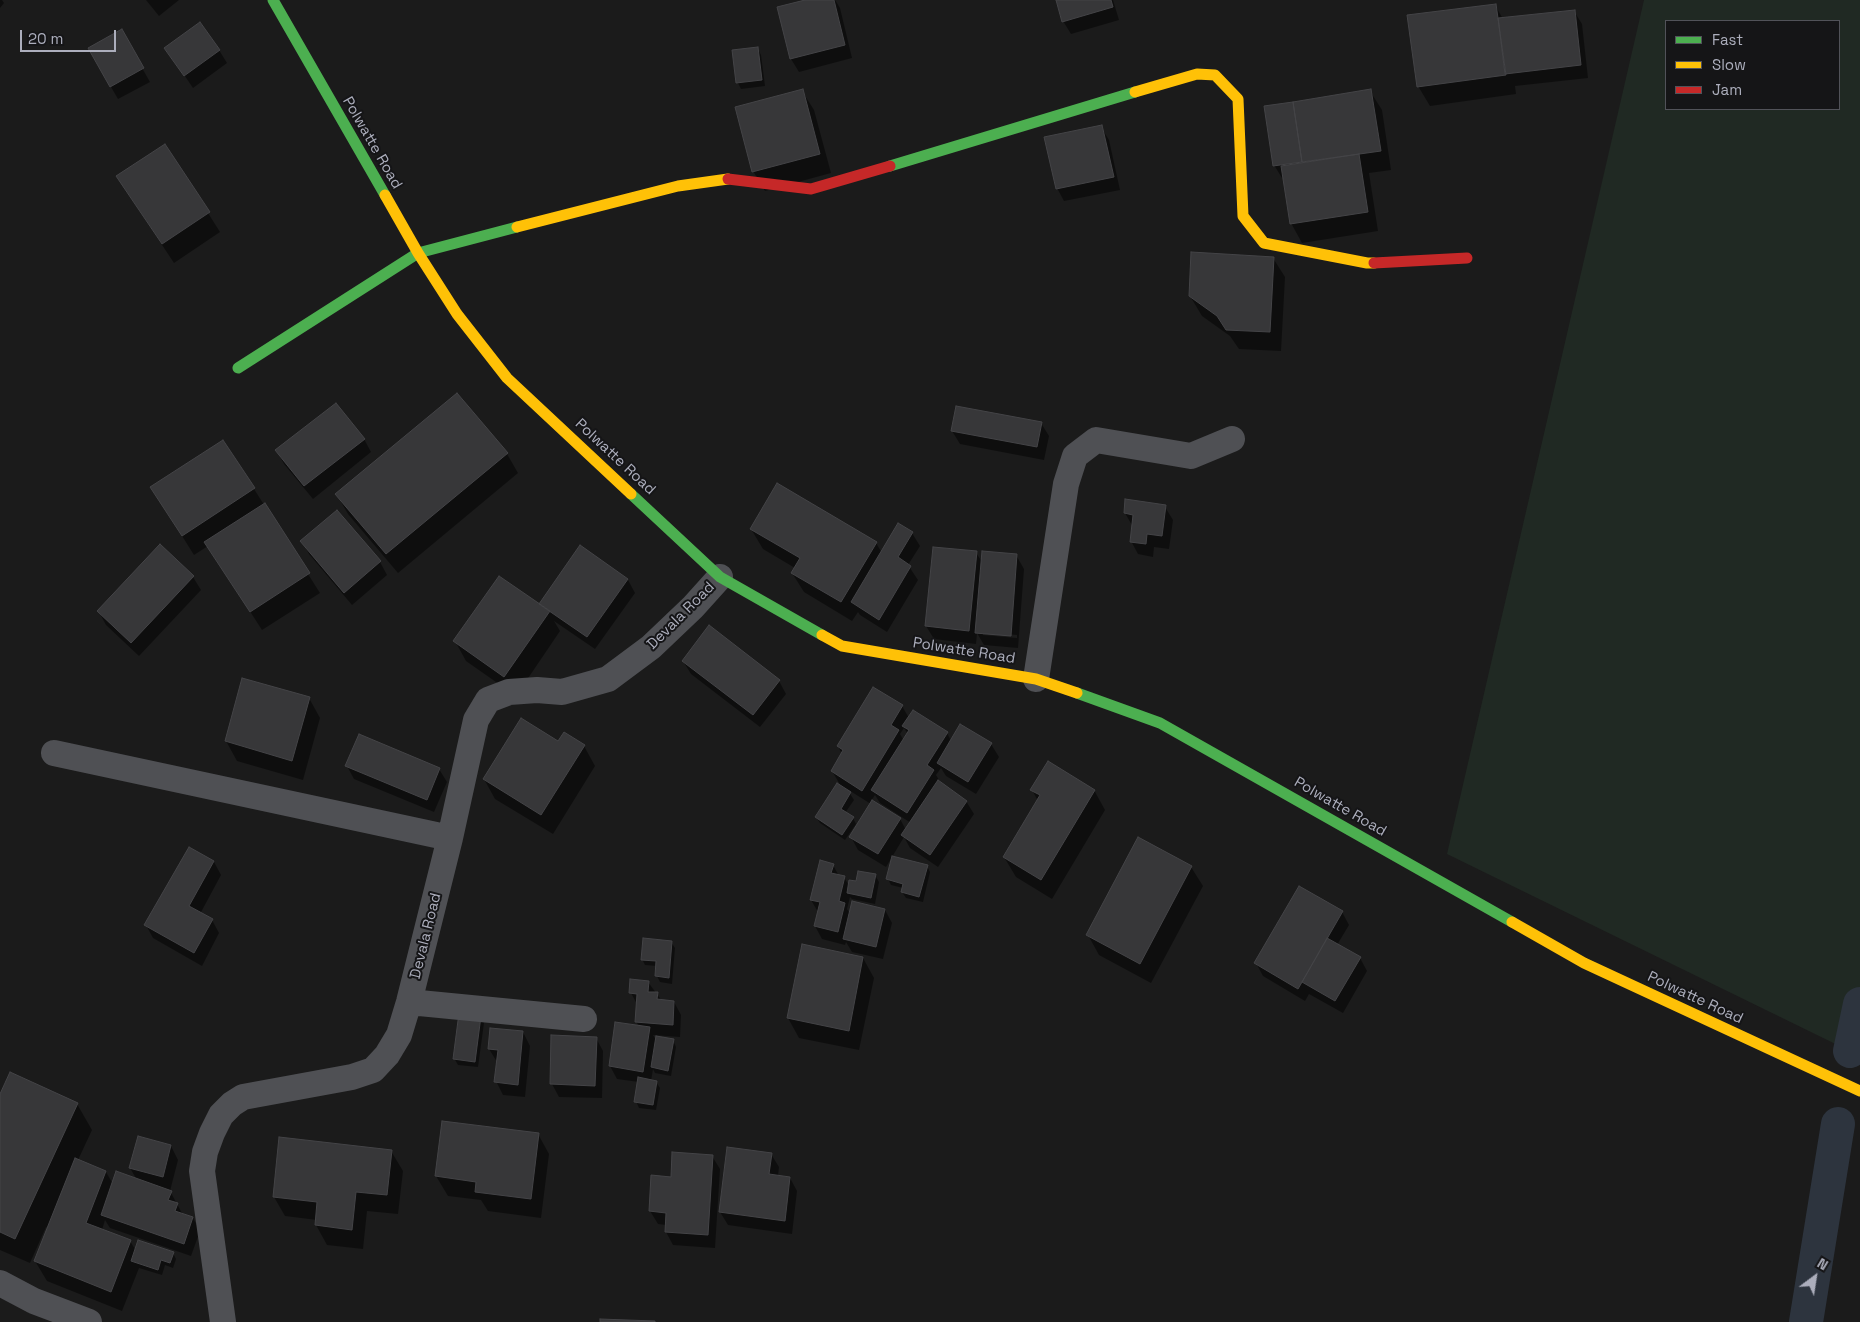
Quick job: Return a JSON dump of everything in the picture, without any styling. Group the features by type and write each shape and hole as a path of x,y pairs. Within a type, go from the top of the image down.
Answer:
{"street":[{"name":"Polwatte Road","path":"273,0 418,253 457,314 507,378 720,577 842,646 1036,678 1160,723 1584,963 1860,1091"},
{"path":"238,368 418,253 678,186 725,180 811,189 1197,74 1215,75 1238,99 1243,216 1264,242 1367,263 1467,258"},
{"path":"1036,678 1066,484 1075,456 1096,440 1191,456 1232,439"},
{"name":"Devala Road","path":"223,1322 202,1172 205,1152 212,1133 221,1114 243,1097 352,1077 372,1070 387,1055 400,1035 450,838 476,720 488,700 508,692 537,690 562,692 608,679 651,647 693,607 720,577"},
{"path":"54,753 450,838"},
{"path":"409,1002 584,1019"},
{"path":"0,1283 34,1301 89,1322"}],"shaded area":[{"path":"1644,0 1860,0 1860,1056 1447,854"}],"building":[{"path":"805,0 834,0 845,45 790,59 777,7"},
{"path":"1056,0 1111,0 1113,7 1062,22"},
{"path":"1496,4 1506,75 1417,87 1407,15"},
{"path":"1575,10 1581,65 1505,74 1498,18"},
{"path":"200,22 220,50 184,76 164,48"},
{"path":"122,29 144,68 110,87 88,48"},
{"path":"758,47 762,80 736,83 732,50"},
{"path":"803,89 820,154 752,172 735,107"},
{"path":"1371,89 1381,151 1302,162 1293,102"},
{"path":"1293,102 1302,162 1273,166 1264,106"},
{"path":"1102,125 1114,177 1056,189 1044,137"},
{"path":"165,144 210,212 162,244 116,176"},
{"path":"1359,154 1368,212 1290,224 1281,166"},
{"path":"1191,252 1274,257 1270,332 1226,330 1217,316 1189,296"},
{"path":"457,393 508,453 386,554 335,494"},
{"path":"336,403 365,439 304,486 275,450"},
{"path":"956,406 1042,422 1037,447 951,431"},
{"path":"223,440 255,488 182,536 150,487"},
{"path":"777,483 877,542 841,602 791,573 800,558 750,529"},
{"path":"1125,499 1166,505 1162,536 1147,534 1146,544 1130,542 1133,515 1124,513"},
{"path":"265,503 310,573 250,612 204,542"},
{"path":"337,510 381,561 344,593 300,541"},
{"path":"898,523 913,532 898,557 911,566 879,620 851,602"},
{"path":"160,544 194,576 131,643 97,611"},
{"path":"580,545 628,579 587,637 539,604"},
{"path":"933,547 977,551 969,631 925,626"},
{"path":"982,551 1017,554 1011,636 975,633"},
{"path":"499,576 550,611 504,677 453,641"},
{"path":"709,625 780,680 753,715 682,661"},
{"path":"242,678 310,697 292,761 225,741"},
{"path":"873,687 903,705 891,725 899,730 862,791 831,771 843,750 837,746"},
{"path":"913,710 948,732 927,765 934,770 907,813 871,790 909,730 902,726"},
{"path":"521,718 558,741 564,732 585,745 541,815 483,779"},
{"path":"960,724 992,743 968,782 937,763"},
{"path":"359,734 440,768 427,800 345,766"},
{"path":"1048,761 1095,790 1041,880 1003,857 1040,795 1030,790"},
{"path":"938,780 967,801 930,855 901,835"},
{"path":"837,783 851,792 841,809 854,817 842,835 815,817"},
{"path":"872,800 901,818 878,854 849,837"},
{"path":"1138,837 1192,866 1140,964 1086,935"},
{"path":"189,847 214,861 189,906 213,919 194,953 144,925"},
{"path":"892,856 928,865 919,897 901,892 903,884 886,879"},
{"path":"820,860 834,864 831,873 845,876 839,901 845,903 838,932 814,926 820,902 810,900"},
{"path":"858,871 876,874 871,898 847,893 849,880 856,881"},
{"path":"1299,886 1343,911 1298,989 1254,963"},
{"path":"852,901 885,909 876,947 843,939"},
{"path":"643,938 672,941 669,978 655,976 656,961 641,960"},
{"path":"1327,938 1361,957 1335,1001 1302,982"},
{"path":"802,944 863,957 849,1031 787,1018"},
{"path":"630,979 649,981 648,992 658,992 657,999 674,1001 673,1025 635,1022 637,994 629,993"},
{"path":"459,1013 481,1016 475,1062 453,1059"},
{"path":"615,1022 650,1027 643,1072 609,1066"},
{"path":"490,1028 523,1031 518,1085 494,1082 498,1050 488,1049"},
{"path":"551,1035 597,1037 595,1086 550,1084"},
{"path":"656,1036 674,1039 668,1071 651,1067"},
{"path":"10,1072 78,1103 15,1239 0,1232 0,1094"},
{"path":"638,1077 657,1081 653,1105 634,1102"},
{"path":"442,1121 539,1133 531,1199 475,1192 476,1182 435,1176"},
{"path":"138,1136 171,1145 163,1177 129,1168"},
{"path":"279,1137 392,1150 387,1195 356,1192 352,1230 315,1225 317,1202 273,1197"},
{"path":"727,1147 772,1153 769,1174 790,1177 785,1221 719,1212"},
{"path":"672,1152 713,1155 708,1235 665,1232 666,1213 649,1211 651,1175 671,1177"},
{"path":"75,1158 106,1171 86,1223 131,1240 111,1292 34,1261"},
{"path":"116,1171 172,1191 168,1200 178,1203 175,1211 193,1217 184,1244 101,1215"},
{"path":"138,1240 174,1252 170,1263 161,1260 158,1270 131,1261"},
{"path":"600,1319 655,1321 655,1322 600,1322"}],"waterway":[{"path":"1850,1051 1860,1004"},
{"path":"1806,1322 1838,1124"}],"traffic: fast":[{"path":"273,0 385,195"},
{"path":"890,166 1135,92"},
{"path":"238,368 418,253 517,227"},
{"path":"631,494 720,577 822,635"},
{"path":"1077,693 1160,723 1512,922"}],"traffic: slow":[{"path":"1135,92 1197,74 1215,75 1238,99 1243,216 1264,243 1374,263"},
{"path":"517,227 678,186 728,179"},
{"path":"385,195 418,253 457,314 507,378 631,494"},
{"path":"822,635 842,646 1036,679 1077,693"},
{"path":"1512,922 1584,963 1860,1091"}],"traffic: jam":[{"path":"728,179 811,189 890,166"},
{"path":"1374,263 1467,258"}]}
